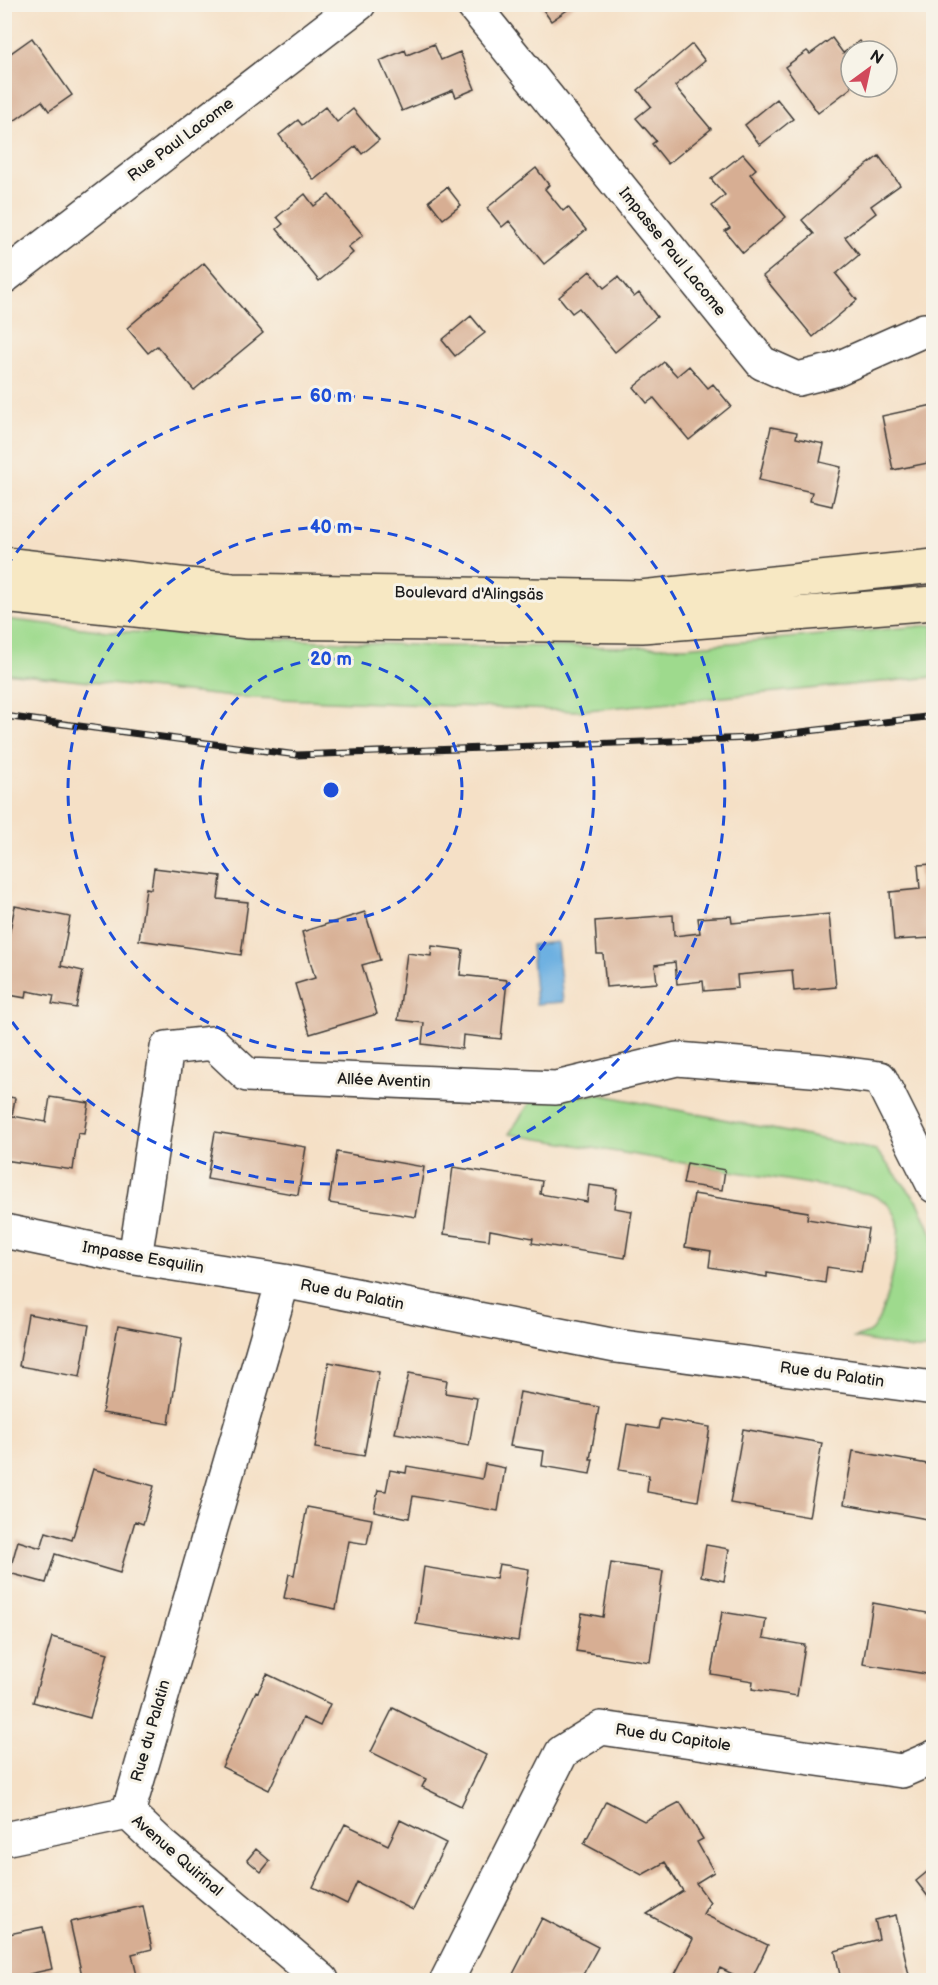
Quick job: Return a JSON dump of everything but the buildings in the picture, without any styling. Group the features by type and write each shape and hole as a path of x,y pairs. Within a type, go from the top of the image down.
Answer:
{"main road":[{"name":"Boulevard d'Alingsäs","path":"4,564 232,590 641,597 933,566"},
{"name":"Boulevard d'Alingsäs","path":"4,596 249,622 642,626 933,603"}],"street":[{"name":"Rue Paul Lacome","path":"4,277 359,4"},
{"name":"Impasse Paul Lacome","path":"472,4 762,363 798,379 834,370 924,330"},
{"name":"Allée Aventin","path":"135,1258 167,1048 213,1043 247,1076 556,1088 677,1059 880,1078 933,1186"},
{"name":"Impasse Esquilin","path":"4,1231 135,1258 283,1281"},
{"name":"Rue du Palatin","path":"128,1813 283,1281 616,1346 933,1388"},
{"name":"Rue du Capitole","path":"447,1980 562,1752 601,1728 902,1771 933,1757"},
{"name":"Avenue Quirinal","path":"4,1839 128,1813 161,1844 322,1980"}],"green space":[{"path":"5,619 108,631 432,646 685,647 933,625 933,677 577,711 233,697 5,673"},
{"path":"598,1094 876,1150 918,1202 933,1236 933,1349 912,1349 854,1338 871,1331 876,1323 887,1294 896,1258 897,1219 890,1207 875,1196 509,1134 531,1101"}],"water":[{"path":"557,942 563,1002 536,1004 531,945"}],"railway":[{"path":"4,716 297,755 751,738 934,716"}]}
